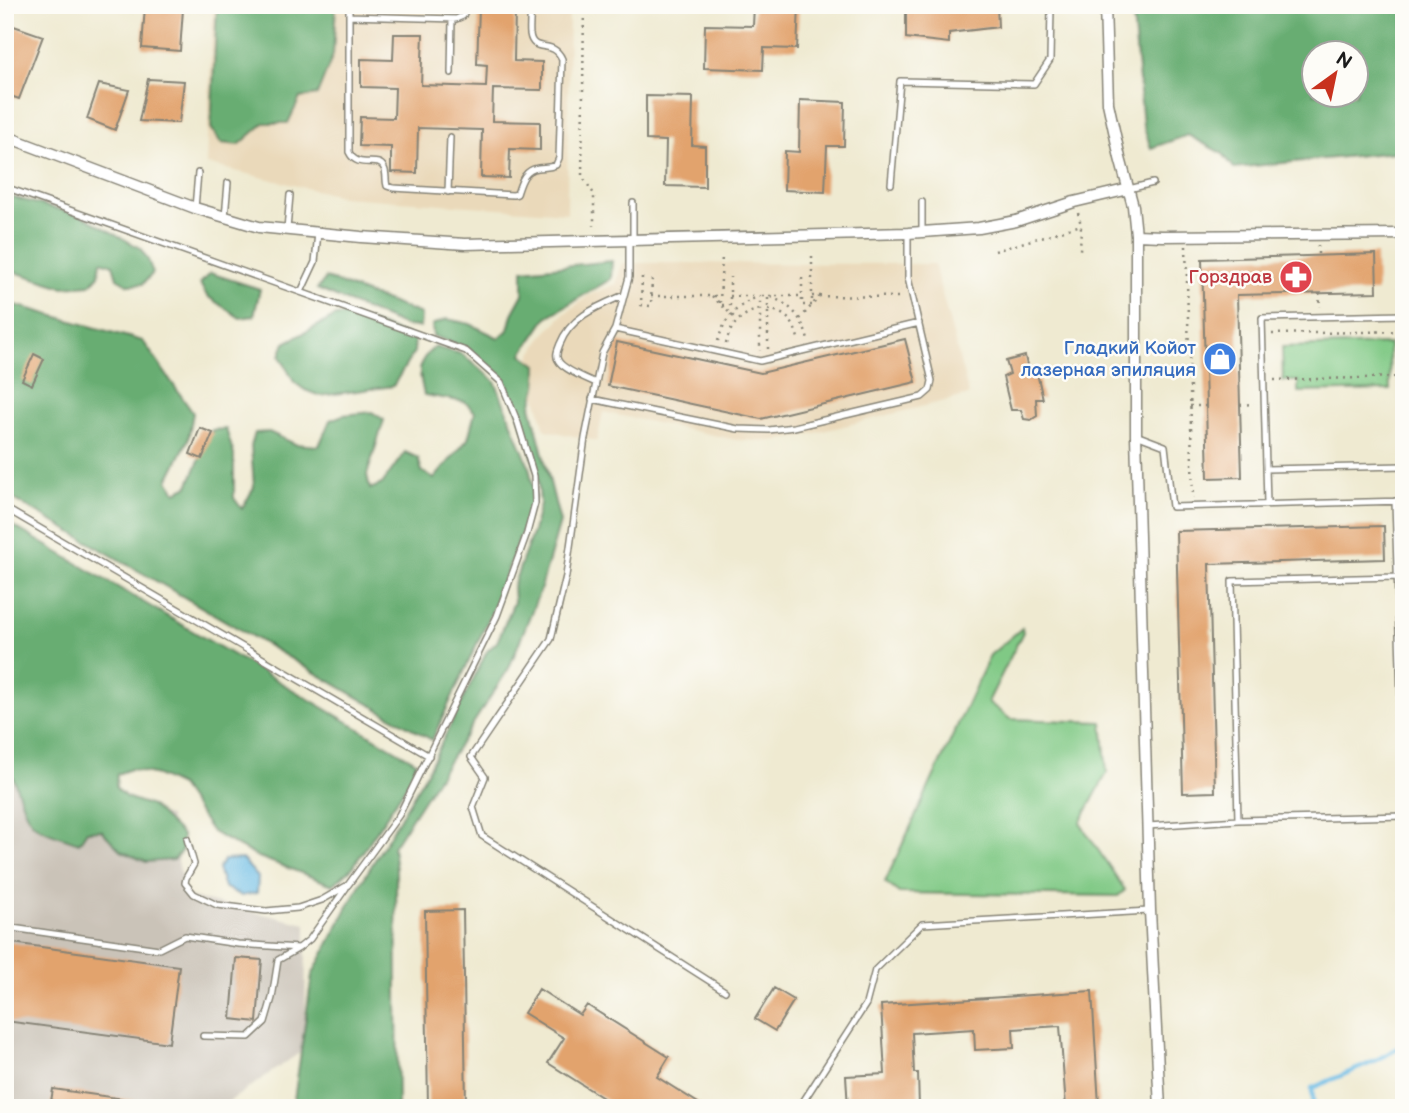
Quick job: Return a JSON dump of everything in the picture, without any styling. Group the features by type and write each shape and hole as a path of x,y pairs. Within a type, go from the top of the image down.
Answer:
{"street":[{"path":"1105,7 1108,103 1133,206 1136,235 1136,435 1150,911 1160,1108"},
{"path":"5,136 195,208 259,227 465,244 908,233 979,228 1016,221 1074,202 1129,189"},
{"path":"1136,235 1401,234"}],"lane":[{"path":"349,5 349,152 352,159 383,165 387,186 393,188 513,195 517,194 522,177 529,171 556,165 559,158 562,59 558,51 551,47 533,43 530,36 531,5"},
{"path":"349,16 456,19 463,16 467,5"},
{"path":"891,184 900,81 1034,84 1050,60 1051,8 1105,7"},
{"path":"451,73 452,19"},
{"path":"448,192 450,137"},
{"path":"195,208 198,173"},
{"path":"225,217 228,183"},
{"path":"1129,189 1153,183"},
{"path":"5,187 466,351 501,382 518,423 534,476 535,503 497,616 399,815 310,939 278,960 265,1022 249,1037 203,1036"},
{"path":"287,229 290,195"},
{"path":"922,202 922,232"},
{"path":"634,203 629,277 615,329 602,353 584,439 566,576 551,639 471,757 485,777 473,807 482,836 725,990"},
{"path":"301,292 316,262 318,233"},
{"path":"593,399 738,429 769,430 794,427 922,397 930,390 932,381 908,278 908,233"},
{"path":"596,383 563,366 557,353 562,339 573,323 594,308 624,295"},
{"path":"1267,504 1262,318 1403,315"},
{"path":"615,329 760,361 919,323"},
{"path":"1136,435 1165,446 1172,507 1404,501"},
{"path":"1266,469 1404,466"},
{"path":"1395,501 1404,799"},
{"path":"5,508 429,756"},
{"path":"1238,820 1231,581 1397,577"},
{"path":"1148,826 1238,820 1404,816"},
{"path":"187,839 194,864 185,883 194,894 217,905 266,911 299,908 322,900 348,885"},
{"path":"799,1108 866,1004 874,970 922,924 1150,911"},
{"path":"5,927 159,949 185,936 238,944 299,948"}],"path":[{"path":"584,5 582,176 594,194 594,226"},
{"path":"1077,213 1080,251"},
{"path":"995,251 1080,225"},
{"path":"1401,234 1403,315"},
{"path":"1185,235 1193,506"},
{"path":"812,255 812,305"},
{"path":"721,304 722,256"},
{"path":"642,277 641,305 651,306 652,277"},
{"path":"721,304 730,305 730,277"},
{"path":"802,278 803,305 812,305"},
{"path":"1319,293 1320,317"},
{"path":"651,296 720,296"},
{"path":"712,296 737,320"},
{"path":"730,296 803,296"},
{"path":"760,296 760,361"},
{"path":"717,351 718,338 731,314 739,306 760,296"},
{"path":"768,296 768,359"},
{"path":"768,296 792,308 805,328 811,349"},
{"path":"812,296 912,297"},
{"path":"800,318 820,296"},
{"path":"725,353 726,340 737,320 760,309"},
{"path":"768,309 789,318 795,327 801,351"},
{"path":"760,318 768,318"},
{"path":"1262,334 1404,331"},
{"path":"1263,380 1404,376"},
{"path":"1240,405 1264,404"},
{"path":"1190,406 1206,405"}],"shaded area":[{"path":"213,5 569,5 567,213 344,197 206,164"},
{"path":"622,263 934,264 969,395 795,438 769,441 737,440 603,412 597,441 545,430 527,362 543,336 564,314 588,296 616,284"},
{"path":"5,780 169,816 185,896 306,924 305,1049 220,1108 5,1108"}],"green space":[{"path":"217,5 336,5 333,55 317,95 300,98 288,123 264,123 239,145 221,143 211,128"},
{"path":"1132,5 1404,5 1404,151 1234,168 1223,154 1188,135 1151,148 1143,125"},
{"path":"5,195 83,216 140,248 153,273 143,284 129,285 117,278 113,265 101,261 99,275 90,285 63,287 5,269"},
{"path":"612,261 611,279 547,317 522,354 537,365 537,387 531,406 560,522 541,588 509,668 393,847 396,869 398,1108 288,1108 294,1100 312,975 354,895 427,772 487,651 497,642 514,602 513,586 540,504 538,478 506,381 467,348 433,336 432,325 447,319 470,324 499,338 508,330 512,314 523,294 523,270"},
{"path":"210,273 260,289 254,316 240,318 207,296 200,284"},
{"path":"326,278 421,314 420,327 405,326 317,289"},
{"path":"5,302 143,341 193,413 188,440 168,480 176,492 188,486 212,430 226,429 234,455 234,498 242,509 254,487 251,446 255,433 269,432 295,444 319,446 330,420 343,415 372,412 384,420 367,475 370,489 382,484 405,452 418,458 422,471 434,479 468,439 475,412 465,402 424,395 420,368 424,358 435,347 462,354 495,381 529,466 535,497 490,616 432,740 5,494"},
{"path":"351,315 415,338 414,352 393,386 320,396 305,390 294,382 280,356 285,343 336,316"},
{"path":"1389,344 1390,390 1298,392 1298,381 1283,381 1282,347"},
{"path":"5,521 416,762 412,777 353,867 333,885 256,856 212,832 180,786 157,775 131,769 117,774 116,788 126,797 152,806 182,835 182,850 173,860 146,862 121,851 101,830 87,831 79,843 47,832 32,822 5,764"},
{"path":"1022,628 1023,632 988,702 1010,719 1102,722 1107,773 1080,823 1125,890 1118,896 899,893 885,882 990,655"}],"water":[{"path":"242,859 258,877 257,893 241,896 224,887 218,869 224,860"}],"building":[{"path":"754,5 799,6 797,49 764,48 763,70 704,68 705,25 753,26"},
{"path":"906,5 997,5 998,27 949,33 949,43 906,38"},
{"path":"145,6 183,9 180,51 142,48"},
{"path":"479,9 515,10 514,61 542,62 542,90 493,89 492,121 540,122 540,150 510,149 509,178 481,177 482,130 418,128 417,173 391,172 391,147 359,146 360,117 394,118 395,88 361,87 361,59 393,60 394,34 423,34 421,85 486,87 487,65 477,64"},
{"path":"5,23 43,36 19,99 5,94"},
{"path":"148,79 184,81 179,123 139,121"},
{"path":"99,84 129,90 115,130 87,119"},
{"path":"646,96 693,97 692,145 705,146 705,187 665,186 666,141 646,140"},
{"path":"800,100 845,102 844,146 827,146 825,192 784,190 785,151 799,152"},
{"path":"1376,254 1377,292 1237,295 1242,477 1208,478 1202,259"},
{"path":"905,339 916,382 761,419 608,386 617,342 761,373"},
{"path":"34,354 44,359 32,385 22,380"},
{"path":"1025,356 1028,370 1037,373 1043,399 1036,399 1037,416 1031,420 1024,419 1021,410 1011,410 1003,377 1010,374 1006,361"},
{"path":"200,428 213,433 202,459 190,454"},
{"path":"1384,526 1385,559 1209,564 1215,792 1183,793 1176,531"},
{"path":"463,910 466,1108 428,1108 425,911"},
{"path":"5,942 179,966 169,1043 5,1021"},
{"path":"236,958 262,960 257,1022 231,1019"},
{"path":"774,988 794,1000 775,1031 755,1019"},
{"path":"539,989 580,1015 587,1005 669,1057 657,1077 706,1108 654,1108 645,1102 642,1108 619,1108 548,1063 564,1038 524,1013"},
{"path":"1092,991 1099,1105 1066,1107 1060,1026 1013,1029 1014,1048 975,1050 974,1029 912,1033 914,1073 918,1073 919,1108 848,1108 846,1076 885,1074 881,1005"},
{"path":"53,1089 139,1101 138,1108 50,1108"}],"waterway":[{"path":"1309,1108 1313,1102 1312,1088 1371,1063 1404,1045"}],"place":[{"name":"Горздрав","path":"1296,277"},
{"name":"Гладкий Койот лазерная эпиляция","path":"1220,359"}]}
